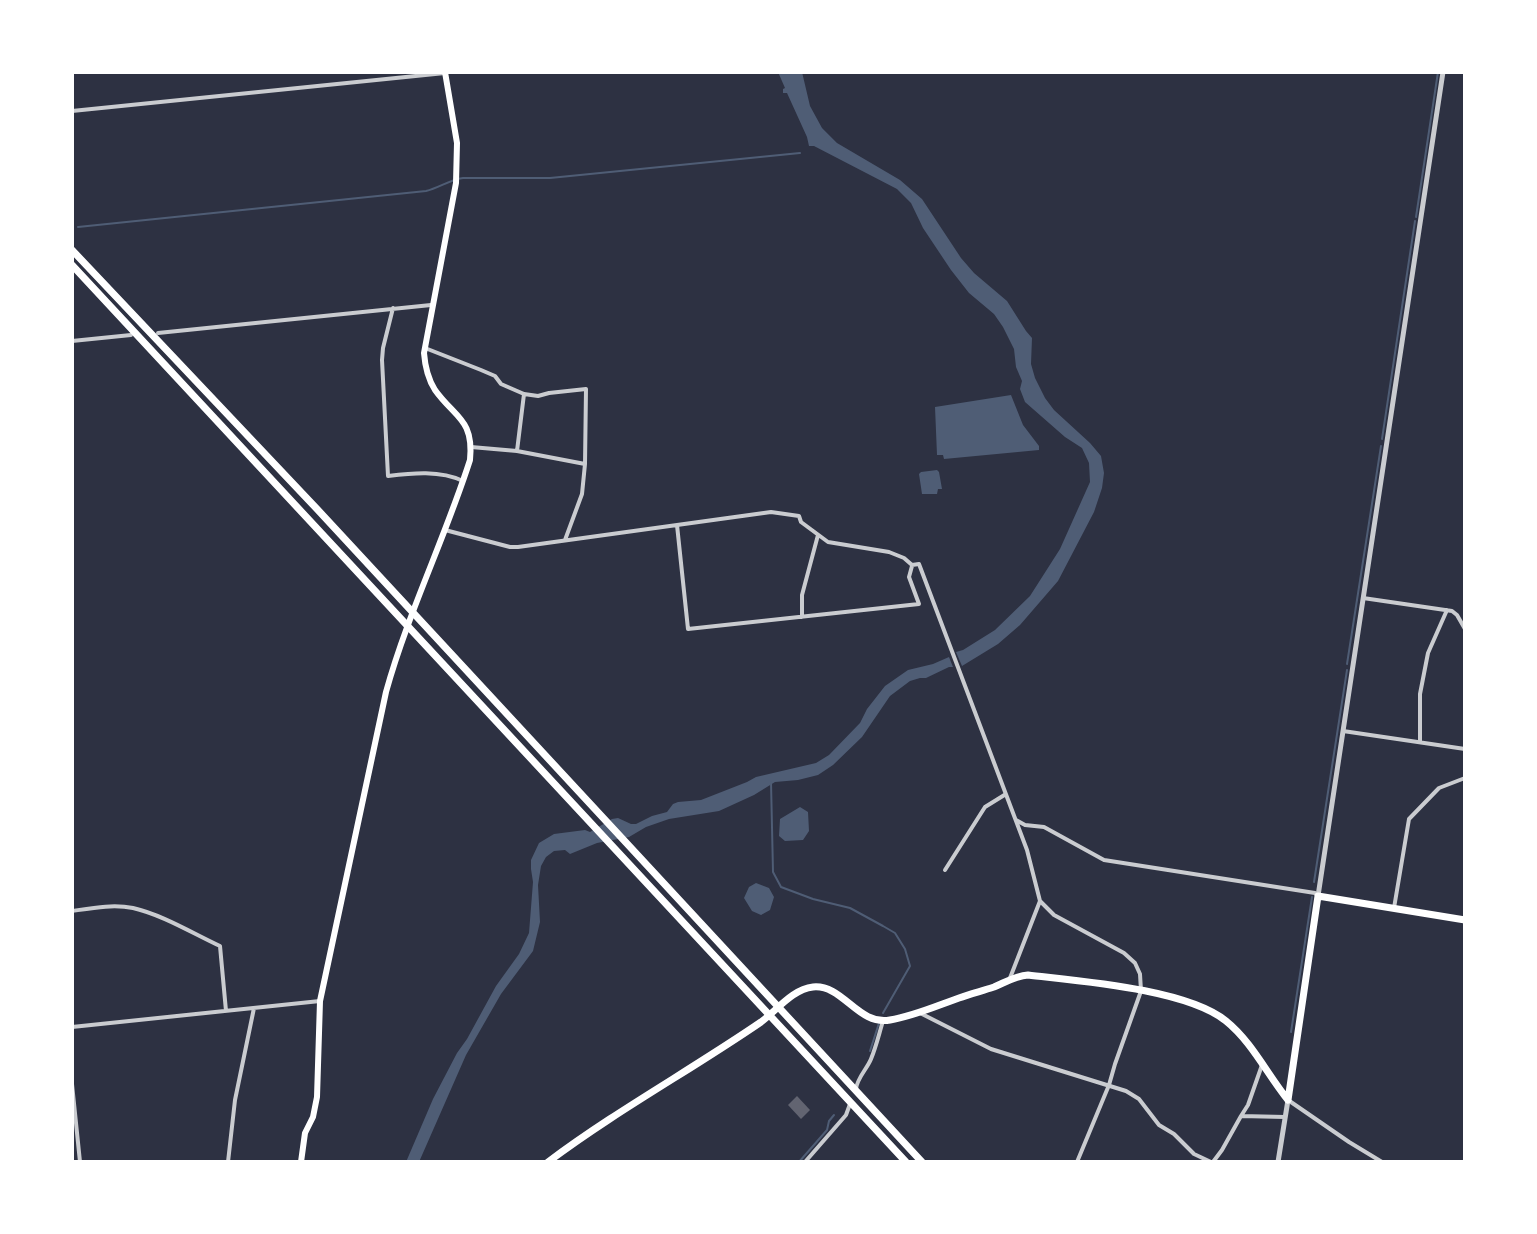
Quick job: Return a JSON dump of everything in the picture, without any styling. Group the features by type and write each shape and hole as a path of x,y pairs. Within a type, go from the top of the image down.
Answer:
{"main road":[{"path":"301,1162 305,1133 313,1118 317,1097 320,1001 384,704 395,659 470,460 471,447 462,418 436,390 425,365 424,348 431,305 456,180 457,143 445,73"},
{"path":"72,250 317,509 575,790 780,1006 922,1162"},
{"path":"72,265 651,885 769,1016 906,1162"},
{"path":"1288,1100 1318,896 1465,920"},
{"path":"548,1162 585,1134 769,1016 795,994 806,988 820,987 836,994 869,1018 884,1021 919,1012 993,987 1009,979 1028,975 1141,991 1193,1003 1215,1013 1245,1039 1288,1100"}],"street":[{"path":"383,72 384,80"},
{"path":"1015,820 1025,825 1044,827 1104,860 1315,893 1318,896 1443,72"},
{"path":"72,111 445,73"},
{"path":"158,333 431,305"},
{"path":"393,308 382,360 388,476 409,473 437,474 463,481"},
{"path":"72,341 131,335"},
{"path":"424,348 495,376 501,384 524,394 538,396 586,388 585,464 582,494 565,541"},
{"path":"517,451 524,394"},
{"path":"471,447 517,451 585,464"},
{"path":"445,529 510,547 771,512 799,516 801,522 828,542 889,552 904,558 912,566"},
{"path":"677,525 688,628 919,604 909,578 912,566"},
{"path":"802,617 802,595 818,535"},
{"path":"912,566 919,564 1028,850 1040,901 1054,915 1124,953 1138,967 1141,991 1114,1064 1109,1085 1077,1162"},
{"path":"1363,598 1447,610 1456,615 1465,628"},
{"path":"1420,742 1420,694 1428,653 1447,610"},
{"path":"1343,730 1465,749"},
{"path":"1394,909 1409,819 1439,788 1465,778"},
{"path":"945,870 985,807 1006,794"},
{"path":"1009,979 1040,901"},
{"path":"72,911 102,907 132,908 153,915 220,946 226,1011"},
{"path":"72,1027 320,1001"},
{"path":"228,1162 235,1100 254,1008"},
{"path":"919,1012 991,1049 1126,1091 1139,1099 1159,1125 1174,1134 1194,1154 1212,1162 1222,1150 1248,1105 1262,1065"},
{"path":"856,1089 856,1082 866,1071 872,1058 884,1021"},
{"path":"72,1084 80,1162"},
{"path":"1278,1162 1288,1100 1382,1162"},
{"path":"805,1162 846,1115 850,1103"},
{"path":"1241,1116 1285,1117"}],"water":[{"path":"778,72 802,72 810,106 822,128 837,143 900,180 922,199 961,258 974,273 1007,301 1032,338 1031,364 1045,398 1054,410 1101,456 1104,473 1094,512 1058,581 1020,625 998,644 962,666 956,652 995,630 1030,596 1060,549 1090,482 1089,463 1082,448 1065,437 1025,402 1020,389 1022,381 1016,367 1014,349 1003,327 994,314 969,293 951,270 923,228 911,203 897,189 814,146 809,146 787,93 783,93 785,88"},
{"path":"1011,395 1023,425 1039,446 1039,450 944,459 943,455 937,455 935,407"},
{"path":"937,470 942,489 938,489 937,494 922,494 919,474"},
{"path":"949,657 953,667 926,678 910,681 890,696 862,737 833,765 818,775 775,782 754,795 719,811 669,819 646,827 629,837 597,843 570,854 565,850 554,851 546,857 541,866 538,885 540,922 533,951 501,994 466,1055 419,1162 406,1162 433,1099 457,1053 496,986 519,954 529,933 533,882 531,860 539,843 554,834 585,830 590,832 612,819 618,818 636,824 667,812 673,804 678,802 701,800 756,777 816,763 829,755 860,723 867,709 885,686 908,670 933,664"},
{"path":"800,807 808,812 809,831 803,840 785,841 779,836 780,819"},
{"path":"756,883 769,888 774,897 770,910 761,915 752,911 744,898 749,887"}],"building":[{"path":"797,1096 810,1110 801,1119 788,1105"}],"waterway":[{"path":"1416,217 1438,72"},
{"path":"78,227 426,191 463,178 550,178 800,153"},
{"path":"1382,439 1415,221"},
{"path":"1347,664 1381,446"},
{"path":"1314,882 1347,670"},
{"path":"771,782 773,872 781,887 813,899 850,908 895,933 905,949 910,966 883,1013"},
{"path":"1291,1032 1312,897"},
{"path":"870,1051 879,1023"},
{"path":"799,1162 827,1130 829,1121 834,1115"}]}
